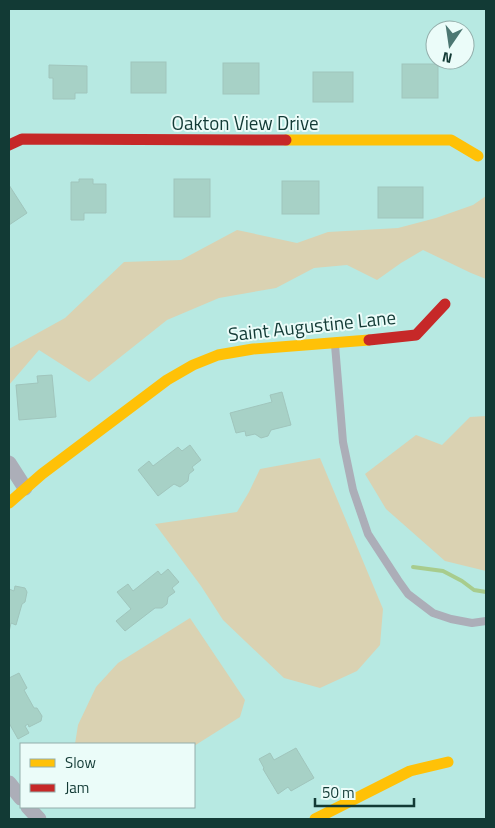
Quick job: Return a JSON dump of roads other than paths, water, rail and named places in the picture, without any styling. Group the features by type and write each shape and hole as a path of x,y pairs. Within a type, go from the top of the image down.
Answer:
{"street":[{"name":"Oakton View Drive","path":"9,145 22,139 451,140 478,156"},
{"name":"Saint Augustine Lane","path":"9,503 25,488 167,380 194,365 218,355 253,349 416,335 444,304"},
{"path":"9,463 25,488"},
{"path":"314,819 410,771 448,762"},
{"path":"9,783 20,797"},
{"path":"29,808 39,819"}],"lane":[{"path":"335,343 343,442 353,490 368,534 408,594 433,613 472,623 486,621"}],"waterway":[{"path":"413,567 443,571 474,590 486,592"}]}
